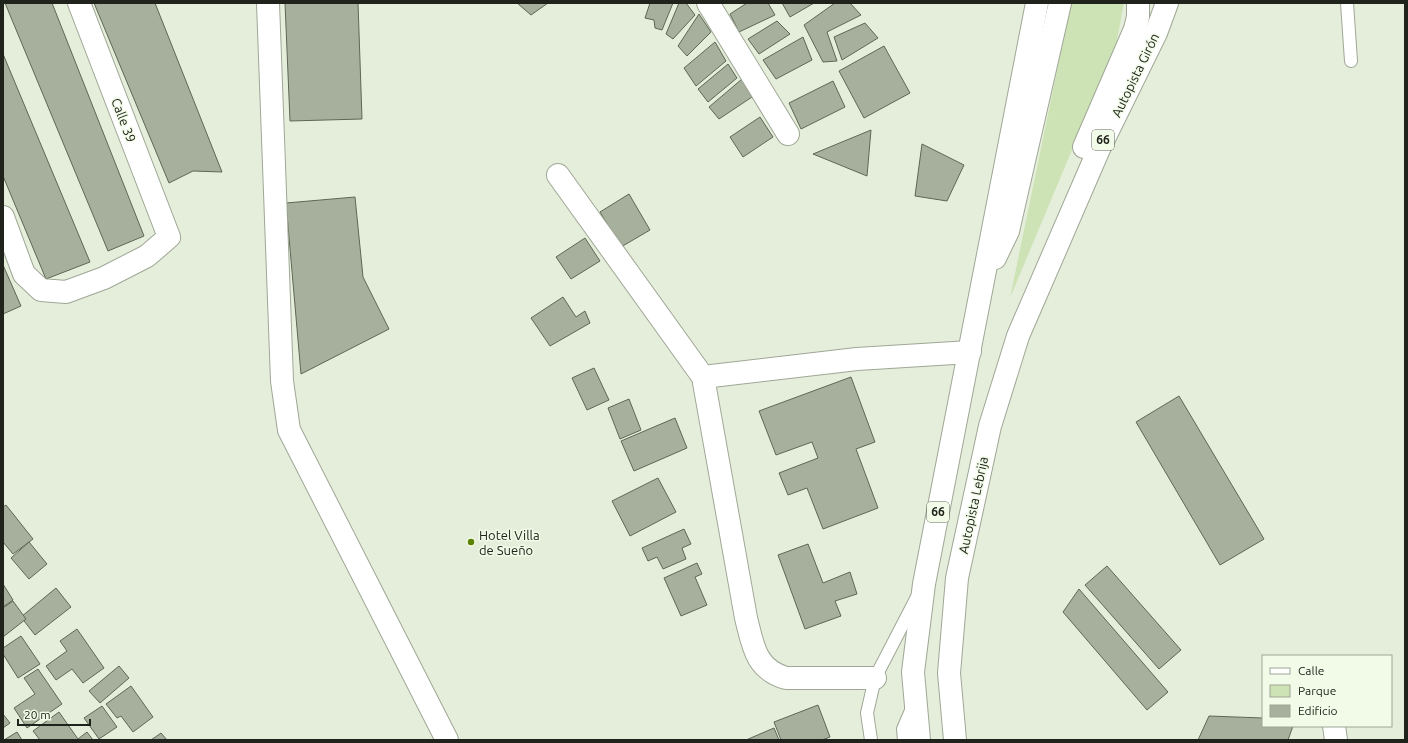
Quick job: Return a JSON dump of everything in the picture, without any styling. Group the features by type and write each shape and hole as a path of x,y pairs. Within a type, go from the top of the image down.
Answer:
{"main road":[{"name":"Calle 39","path":"3,217 24,274 41,290 66,292 104,278 147,256 168,237 79,3"},
{"path":"268,3 282,381 289,430 447,740"},
{"path":"708,3 788,134"},
{"name":"66","path":"919,740 913,672 924,584 1037,3"},
{"path":"981,287 1008,231 1060,3"},
{"path":"1043,278 1049,228 1135,29 1138,17 1138,3"},
{"name":"Autopista Girón","path":"1043,278 1099,149 1156,33 1167,3"},
{"path":"558,175 703,377 746,618 756,654 761,664 777,676 786,678 875,678"},
{"name":"Autopista Lebrija","path":"955,740 949,672 957,578 990,426 1018,336 1043,278"},
{"path":"703,377 857,359 970,352"},
{"path":"1334,727 1336,740"}],"lane":[{"path":"1347,3 1351,61"},
{"path":"871,740 867,713 875,678 924,584"},
{"path":"904,740 903,729 916,700"}],"green space":[{"path":"1071,3 1124,3 1116,45 1010,298"}],"building":[{"path":"5,3 52,3 144,236 108,251"},
{"path":"94,3 155,3 222,172 193,171 169,183"},
{"path":"285,3 358,3 362,119 290,121"},
{"path":"517,3 548,3 531,15"},
{"path":"650,3 673,3 662,30 655,28 654,20 645,18"},
{"path":"679,3 686,3 695,15 673,39 666,34"},
{"path":"747,3 768,3 775,15 739,32 730,14"},
{"path":"782,3 814,3 790,17"},
{"path":"835,3 850,3 861,15 827,32 837,61 823,62 804,25"},
{"path":"699,14 711,32 687,56 678,46"},
{"path":"777,21 790,34 759,54 748,39"},
{"path":"865,23 878,38 842,60 834,37"},
{"path":"803,37 812,60 776,79 763,60"},
{"path":"715,42 726,61 696,86 684,68"},
{"path":"884,46 910,93 864,118 839,71"},
{"path":"3,54 90,262 46,279 3,176"},
{"path":"728,64 737,78 708,102 698,89"},
{"path":"742,79 752,97 719,119 709,107"},
{"path":"833,81 845,107 801,129 789,103"},
{"path":"760,117 773,137 743,157 730,137"},
{"path":"871,130 867,176 813,154"},
{"path":"922,144 964,165 947,201 915,196"},
{"path":"629,194 650,230 621,247 600,212"},
{"path":"355,197 363,277 389,329 301,374 286,203"},
{"path":"585,238 600,261 571,279 556,257"},
{"path":"3,265 21,306 3,314"},
{"path":"563,297 576,317 585,311 590,323 550,346 531,318"},
{"path":"594,368 609,400 587,410 572,378"},
{"path":"851,377 875,442 856,449 878,508 823,529 807,488 788,495 779,473 818,458 812,442 776,455 759,411"},
{"path":"1179,396 1264,539 1220,565 1136,422"},
{"path":"629,399 641,430 620,439 608,408"},
{"path":"675,418 687,448 634,471 621,441"},
{"path":"658,478 676,512 630,536 612,501"},
{"path":"6,505 33,539 13,554 3,542 3,507"},
{"path":"684,529 691,544 682,548 686,559 663,569 657,557 648,561 642,548"},
{"path":"29,542 47,564 29,579 11,558"},
{"path":"808,544 823,583 850,572 857,594 835,601 841,616 805,629 778,555"},
{"path":"697,563 702,574 695,577 707,605 681,616 664,578"},
{"path":"1107,566 1181,650 1159,669 1085,585"},
{"path":"3,584 13,600 3,607"},
{"path":"56,588 71,607 35,635 21,617"},
{"path":"1079,589 1168,692 1147,710 1063,612"},
{"path":"13,601 26,619 3,637 3,608"},
{"path":"77,629 104,668 83,683 72,669 56,680 46,666 67,651 60,641"},
{"path":"21,636 40,664 18,678 3,654 3,648"},
{"path":"119,666 129,678 100,703 89,691"},
{"path":"38,669 62,704 27,728 14,708 35,694 24,678"},
{"path":"131,686 153,717 133,732 121,716 117,718 106,704"},
{"path":"818,705 830,737 822,740 781,740 774,722"},
{"path":"102,706 117,727 99,739 84,718"},
{"path":"59,712 78,739 87,732 93,740 40,740 33,731"},
{"path":"3,714 10,723 3,728"},
{"path":"1209,716 1262,718 1262,727 1293,727 1288,740 1198,740"},
{"path":"774,728 779,740 746,740"},
{"path":"17,732 22,740 4,740"},
{"path":"161,733 167,740 151,740"}],"place":[{"name":"Hotel Villa de Sueño","path":"471,542"}]}
